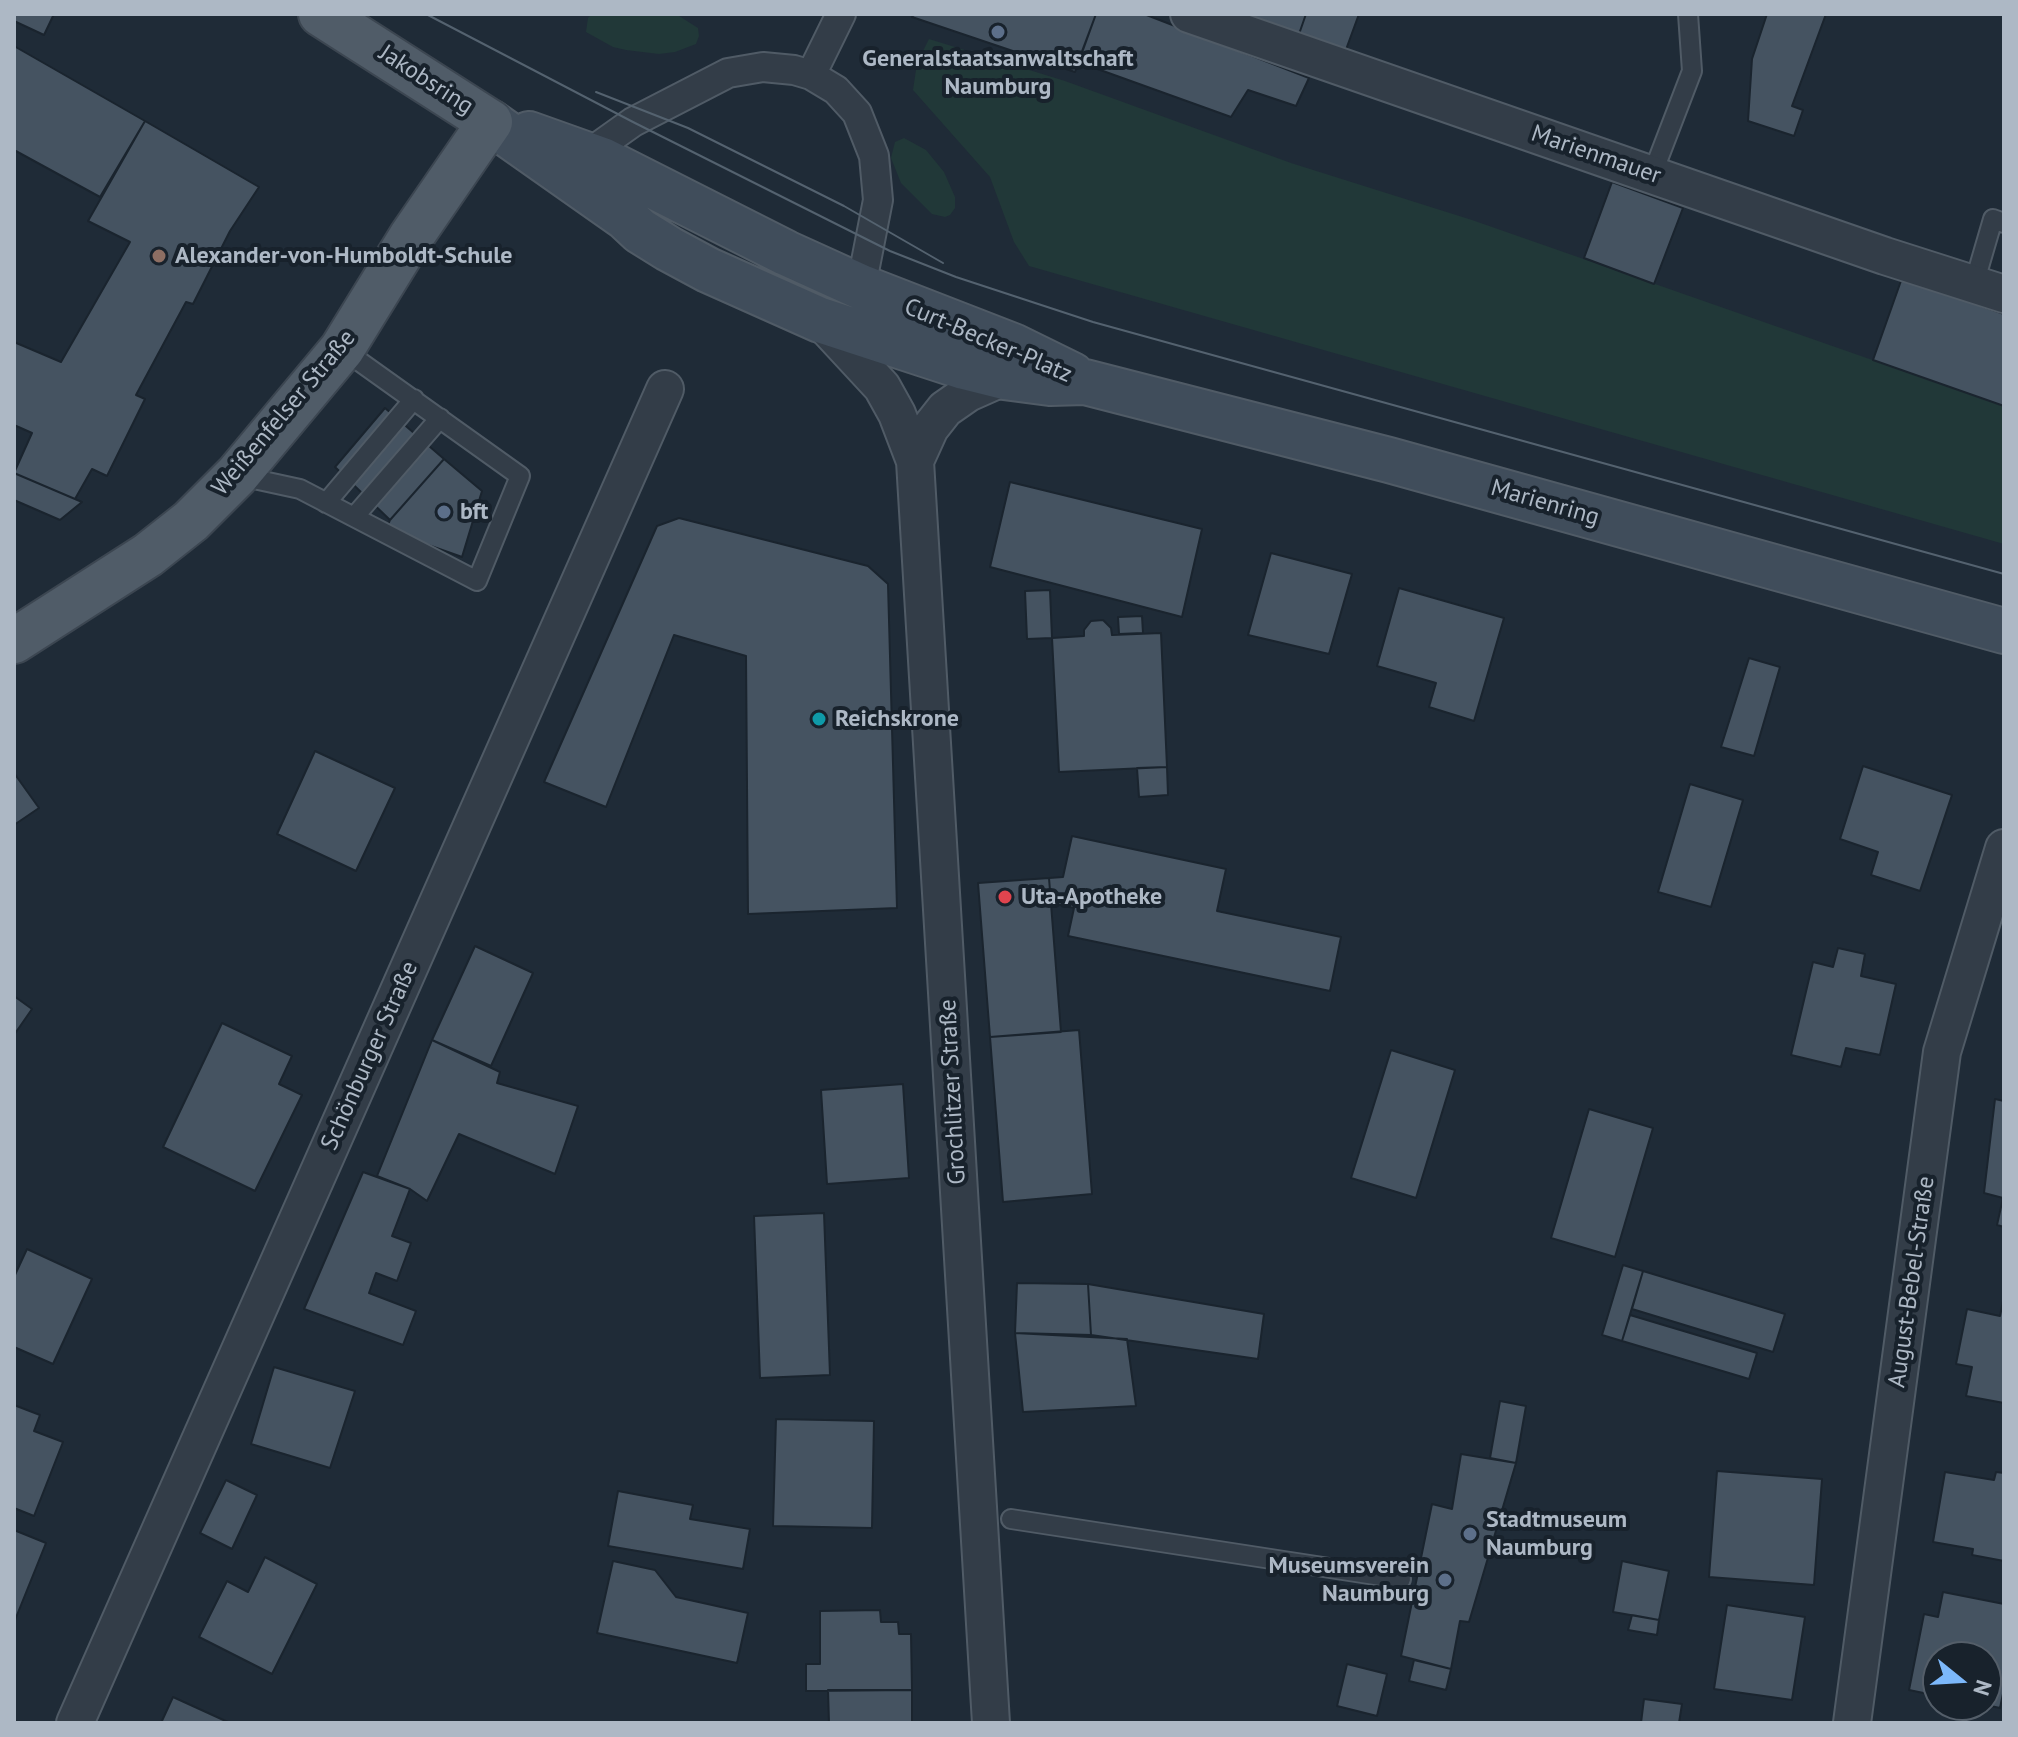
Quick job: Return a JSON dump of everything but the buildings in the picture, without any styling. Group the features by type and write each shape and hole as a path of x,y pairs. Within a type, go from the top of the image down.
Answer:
{"main road":[{"name":"Jakobsring","path":"321,14 490,122"},
{"name":"Curt-Becker-Platz","path":"490,122 588,154 861,287 1013,346 1085,382"},
{"name":"Curt-Becker-Platz","path":"490,122 669,249 708,270 820,320 1004,377 1050,383 1085,382"},
{"name":"Weißenfelser Straße","path":"14,641 148,555 191,521 237,475 342,349 411,237 490,122"},
{"name":"Marienring","path":"1085,382 1389,460 2004,631"}],"street":[{"path":"811,75 841,14"},
{"name":"Marienmauer","path":"1189,14 1989,289"},
{"path":"588,154 633,122 728,73 763,67 811,75 836,90 857,113 874,156 878,200 861,287"},
{"name":"Curt-Becker-Platz","path":"820,320 874,377"},
{"name":"Grochlitzer Straße","path":"874,377 897,414 915,461 991,1723"},
{"name":"Grochlitzer Straße","path":"915,461 930,428 945,409 968,393 1004,377"},
{"name":"Schönburger Straße","path":"75,1723 665,389"},
{"name":"August-Bebel-Straße","path":"1852,1723 1942,1052 2004,848"}],"lane":[{"path":"1652,175 1692,71 1688,14"},
{"path":"1989,289 1993,219 2004,223"},
{"path":"237,475 300,489 477,581 520,476 342,349"},
{"path":"326,503 414,399"},
{"path":"354,517 440,418"},
{"path":"1011,1519 1401,1579"}],"green space":[{"path":"592,14 676,14 698,28 699,36 696,44 675,52 659,54 626,50 613,47 586,32 588,18"},
{"path":"929,39 1065,81 1291,163 1472,220 2004,406 2004,544 1029,266 1014,242 990,177 913,90 917,63"},
{"path":"904,138 926,150 944,172 955,197 955,208 950,215 932,214 901,183 891,158 895,142"}],"tram line":[{"path":"426,14 890,251 956,277 1093,322 2004,574"},
{"path":"596,92 688,128 844,206 943,263"}],"place":[{"name":"Generalstaatsanwaltschaft Naumburg","path":"998,32"},
{"name":"Alexander-von-Humboldt-Schule","path":"159,256"},
{"name":"bft","path":"444,512"},
{"name":"Reichskrone","path":"819,719"},
{"name":"Uta-Apotheke","path":"1005,897"},
{"name":"Stadtmuseum Naumburg","path":"1470,1534"},
{"name":"Museumsverein Naumburg","path":"1445,1580"}]}
